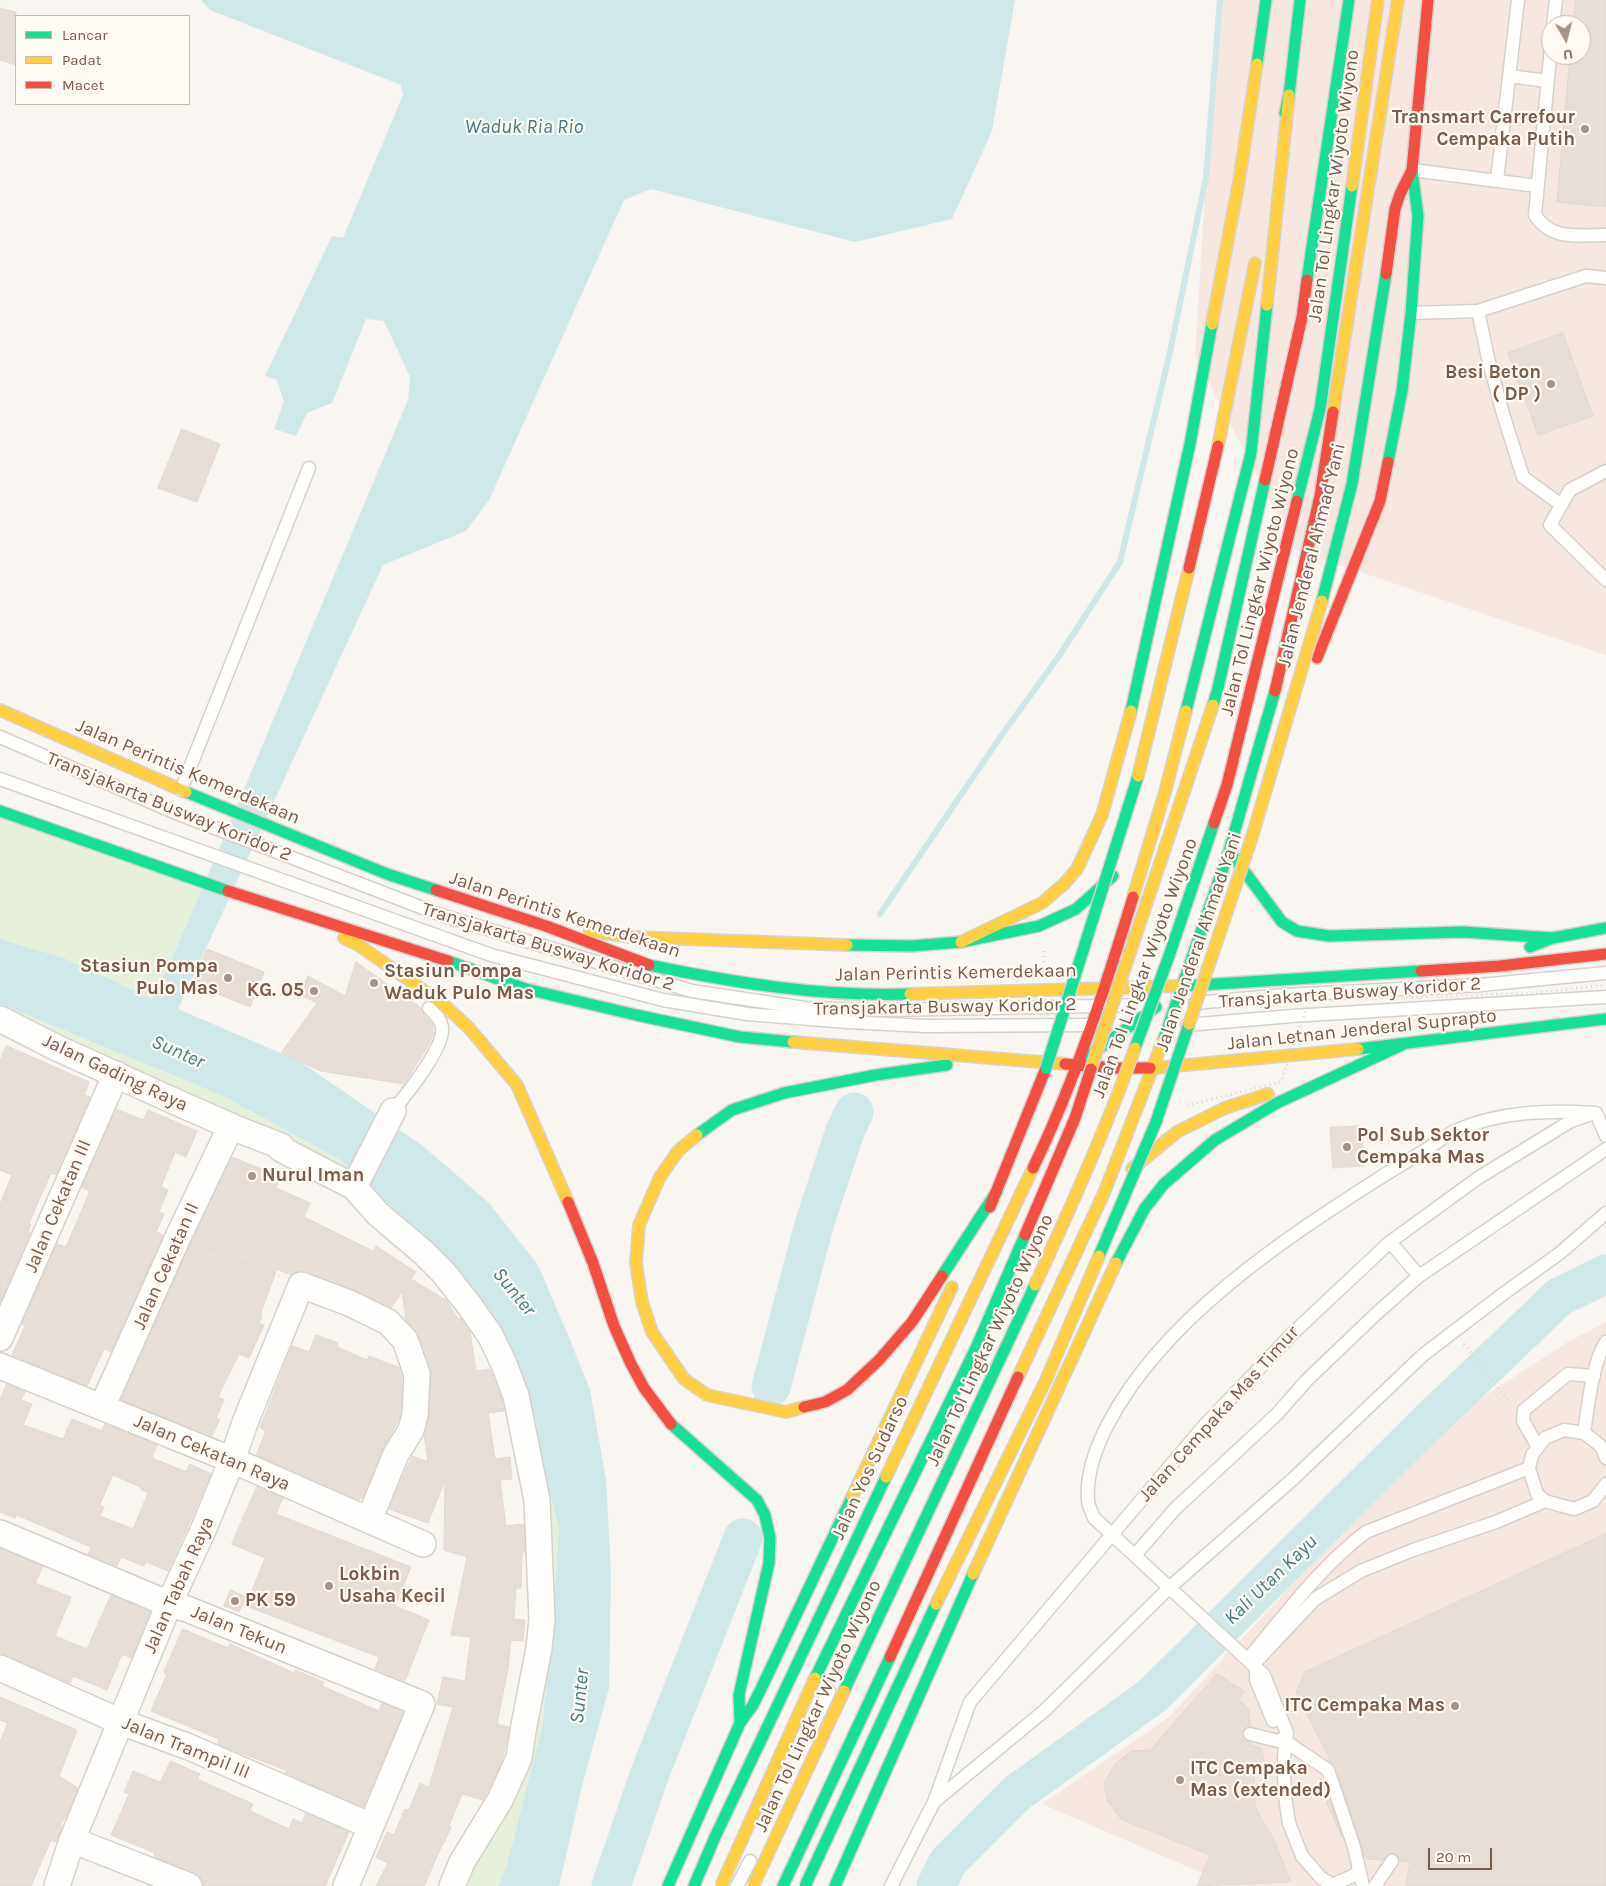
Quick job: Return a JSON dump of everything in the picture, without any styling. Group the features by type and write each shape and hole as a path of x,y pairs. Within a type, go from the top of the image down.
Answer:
{"main road":[{"path":"961,942 1042,903 1064,884 1077,869 1102,815 1127,728 1190,444 1239,181 1266,0"},
{"path":"1077,1065 1100,1005 1166,792 1251,453 1300,0"},
{"name":"Jalan Tol Lingkar Wiyoto Wiyono","path":"721,1886 822,1663 976,1348 1075,1118 1218,688 1302,317 1349,0"},
{"name":"Jalan Tol Lingkar Wiyoto Wiyono","path":"753,1886 1078,1194 1111,1114 1169,956 1227,785 1320,409 1378,0"},
{"name":"Jalan Jenderal Ahmad Yani","path":"1154,1068 1184,986 1229,851 1272,705 1297,600 1320,496 1398,0"},
{"name":"Jalan Jenderal Ahmad Yani","path":"805,1886 962,1549 1046,1380 1126,1195 1156,1122 1255,829 1322,601 1352,484 1376,338 1394,209 1412,170 1428,0"},
{"path":"1264,221 1289,94"},
{"path":"1258,755 1285,744 1292,737 1319,651 1380,501 1402,391 1411,313 1418,216 1412,170"},
{"path":"964,1263 997,1191 1046,1068 1136,785 1218,446 1258,251"},
{"path":"1272,705 1319,651"},
{"name":"Jalan Perintis Kemerdekaan","path":"0,710 181,790 387,874 546,926 648,965 715,979 784,988 876,995 1184,986"},
{"path":"0,811 236,894 413,949 526,989 636,1015 740,1037 1091,1066 1113,1072 1154,1068"},
{"path":"546,926 631,936 813,944 912,946 961,942 1039,926 1076,908 1104,886 1152,836"},
{"path":"1229,851 1282,922 1297,931 1329,936 1463,932 1553,938"},
{"path":"292,912 360,946 440,1002 469,1028 516,1085 544,1144 588,1250 614,1326 644,1388 662,1414 690,1443 711,1458 757,1500 765,1515 770,1538 769,1563 739,1695 740,1723"},
{"path":"1500,966 1520,952 1553,938 1606,928"},
{"path":"1077,1065 1131,1027 1184,986 1500,966 1606,954"},
{"path":"1105,989 1131,1027 1154,1068"},
{"name":"Jalan Letnan Jenderal Suprapto","path":"1154,1068 1402,1045 1606,1019"},
{"name":"Jalan Letnan Jenderal Suprapto","path":"1574,1024 1606,1029"},
{"path":"836,1886 1000,1512 1120,1254 1145,1208 1164,1184 1216,1140 1238,1125 1325,1079 1402,1045"},
{"path":"996,1058 876,1075 784,1093 732,1110 702,1131 678,1151 660,1178 639,1225 636,1263 642,1302 652,1332 684,1379 707,1395 786,1412 825,1402 848,1390 879,1360 912,1322 997,1191"},
{"name":"Jalan Yos Sudarso","path":"694,1886 714,1837 1056,1120 1077,1065"},
{"path":"783,1886 862,1720 949,1526 1104,1193 1154,1068"},
{"path":"1104,1193 1177,1132 1200,1120 1250,1099 1325,1079"},
{"name":"Jalan Yos Sudarso","path":"668,1886 740,1723 753,1706 955,1281"},
{"path":"714,1837 740,1832 759,1836 782,1853 791,1868"}],"street":[{"name":"Jalan Gading Raya","path":"1,1021 231,1126 280,1146 281,1149 356,1183"},
{"name":"Jalan Cekatan III","path":"0,1338 116,1074"},
{"path":"391,1115 356,1183 378,1214 424,1253 443,1272 490,1335 504,1364 516,1396 538,1500 542,1619 536,1666 519,1758 500,1800 462,1862 452,1886"},
{"name":"Jalan Cekatan II","path":"102,1406 178,1237 231,1126"},
{"path":"301,1285 349,1303 388,1322 405,1340 417,1374 415,1415 411,1430 396,1454 369,1520"},
{"name":"Jalan Tabah Raya","path":"56,1886 72,1840 169,1604 232,1460 246,1420 301,1285"},
{"name":"Jalan Cekatan Raya","path":"0,1366 232,1460 424,1544"},
{"name":"Jalan Tekun","path":"0,1533 169,1604 187,1609 422,1704 372,1826"},
{"name":"Jalan Trampil III","path":"0,1668 121,1722 189,1747 372,1826"},
{"path":"346,1886 372,1826"},
{"path":"72,1840 189,1886"}],"lane":[{"path":"714,1886 1020,1234 1072,1104 1091,1066 1124,989 1209,746 1292,397 1318,244 1343,0"},
{"path":"1113,1072 1188,882 1230,764 1312,404 1367,0"},
{"path":"1497,180 1518,0"},
{"path":"1554,15 1556,0"},
{"path":"1549,65 1535,215 1542,226 1552,232 1566,235 1606,235"},
{"path":"1509,76 1547,81"},
{"path":"1412,170 1537,186"},
{"path":"1411,313 1478,310 1586,276 1606,278"},
{"path":"1478,310 1503,414 1523,477 1560,504"},
{"path":"181,790 309,468"},
{"path":"1606,472 1570,490 1560,504 1550,524 1606,580"},
{"name":"Transjakarta Busway Koridor 2","path":"0,737 180,815 441,915 692,991 788,1006 883,1010 1139,1004 1177,1005 1285,994 1480,985 1606,972"},
{"name":"Transjakarta Busway Koridor 2","path":"0,780 492,955 663,1000 747,1014 925,1026 1108,1025 1131,1027 1606,997"},
{"path":"391,1115 418,1079 440,1041 442,1029 440,1020 398,972"},
{"path":"1359,1868 1354,1875 1334,1885 1321,1878 1302,1856 1289,1823 1286,1804 1284,1757 1287,1733 1264,1675 1094,1518 1088,1502 1089,1482 1099,1441 1120,1400 1151,1360 1223,1289 1281,1243 1322,1215 1455,1131 1489,1119 1529,1113 1564,1111 1596,1113 1606,1136"},
{"name":"Jalan Cempaka Mas Timur","path":"891,1886 934,1802 970,1702 1204,1426 1293,1332 1390,1242 1478,1178 1572,1121 1596,1113"},
{"path":"904,1533 1067,1190 1095,1118"},
{"path":"1135,1555 1175,1509 1277,1414 1307,1380 1377,1312 1418,1276 1606,1149"},
{"name":"Jalan Cempaka Mas Timur","path":"934,1802 1044,1711 1169,1588 1294,1478 1423,1355 1560,1253 1606,1213"},
{"path":"1390,1242 1418,1276"},
{"path":"1584,1433 1600,1350 1606,1342"},
{"path":"1538,1446 1523,1421 1524,1410 1568,1374 1594,1376"},
{"path":"1606,1458 1601,1446 1584,1433 1564,1430 1545,1438 1532,1454 1529,1468 1537,1494 1545,1501 1574,1509 1593,1501 1606,1484"},
{"path":"1251,1661 1305,1590 1349,1545 1366,1532 1529,1468"},
{"path":"1251,1661 1315,1599 1361,1571 1413,1550 1511,1516 1545,1501"},
{"path":"1305,1590 1315,1599"},
{"path":"807,1740 836,1677"},
{"path":"1250,1734 1286,1743 1328,1770 1354,1847 1363,1886"},
{"path":"759,1836 770,1819"},
{"path":"738,1886 754,1853"},
{"path":"1375,1886 1392,1861"}],"path":[{"path":"1039,926 1044,947 1044,989"},
{"path":"1178,1107 1281,1082 1309,1001 1534,993 1606,985"},
{"path":"193,1242 301,1285"},
{"path":"1466,1346 1504,1396"}],"shaded area":[{"path":"1220,0 1606,0 1606,655 1295,550 1195,355 1206,177"},
{"path":"1606,1322 1606,1886 1232,1886 1042,1804 1169,1717 1442,1424 1566,1343"}],"green space":[{"path":"0,811 206,883 153,999 64,958 0,939"},
{"path":"0,1004 223,1096 337,1158 387,1202 451,1263 504,1338 534,1431 559,1527 553,1620 542,1728 506,1868 498,1886 452,1886 462,1862 500,1800 519,1758 536,1666 542,1619 537,1500 516,1396 504,1364 490,1335 443,1272 379,1214 354,1187 281,1149 0,1019"}],"water":[{"name":"Waduk Ria Rio","path":"201,0 1015,0 992,131 952,219 855,242 651,189 624,200 489,500 466,531 383,565 178,1009 299,1061 423,1146 488,1202 538,1265 590,1390 606,1479 611,1572 609,1688 582,1786 559,1886 498,1886 506,1868 542,1728 553,1620 559,1528 534,1431 451,1263 387,1202 337,1158 223,1096 0,1004 0,939 64,958 153,999 188,922 408,400 410,377 384,321 366,319 332,403 307,413 296,436 274,429 284,402 277,380 265,376 332,236 343,238 403,95 401,85 210,10"}],"building":[{"name":"Transmart Carrefour Cempaka Putih","path":"1576,0 1606,0 1606,207 1557,202 1569,65 1591,65 1591,15 1574,15"},
{"path":"0,8 16,12 16,15 15,65 0,60"},
{"name":"Besi Beton ( DP )","path":"1563,333 1593,416 1538,435 1508,353"},
{"path":"182,429 220,444 197,502 158,488"},
{"name":"Stasiun Pompa Pulo Mas","path":"207,949 264,972 250,1007 193,984"},
{"name":"Stasiun Pompa Waduk Pulo Mas","path":"356,962 421,1008 433,1025 430,1043 404,1084 321,1071 281,1053 317,1003 299,994 308,976 345,996"},
{"path":"7,1046 89,1082 84,1095 90,1097 56,1175 51,1173 29,1223 31,1224 28,1232 30,1233 0,1302 0,1204 12,1175 0,1170 0,1061"},
{"path":"116,1109 143,1120 148,1110 197,1131 186,1157 175,1152 161,1187 168,1190 159,1212 164,1214 156,1232 163,1235 111,1352 104,1349 87,1386 12,1355 25,1326 22,1324 57,1244 66,1247 90,1191 82,1187"},
{"name":"Pol Sub Sektor Cempaka Mas","path":"1361,1126 1364,1166 1333,1168 1330,1128"},
{"path":"232,1157 281,1177 276,1188 310,1203 304,1217 373,1251 376,1246 416,1272 411,1279 446,1299 458,1319 461,1318 470,1331 476,1371 490,1369 502,1400 504,1411 488,1413 495,1459 510,1457 512,1479 500,1480 506,1526 524,1524 525,1552 522,1552 521,1588 516,1588 514,1619 525,1620 523,1641 511,1640 508,1668 497,1724 509,1727 507,1742 500,1766 483,1800 462,1794 449,1826 451,1827 424,1886 376,1886 388,1863 376,1857 387,1832 394,1835 405,1809 409,1810 420,1783 429,1787 453,1707 437,1704 443,1677 465,1681 471,1637 451,1635 467,1557 444,1550 445,1480 428,1523 389,1509 412,1456 428,1462 424,1435 429,1416 431,1370 418,1335 406,1320 402,1292 391,1308 354,1290 306,1272 298,1271 291,1275 277,1269 260,1315 262,1316 259,1323 264,1325 249,1358 239,1354 218,1397 224,1400 216,1418 220,1419 212,1436 121,1400 191,1243"},
{"path":"316,1335 338,1343 337,1347 367,1360 369,1356 400,1368 402,1376 401,1413 383,1448 362,1499 360,1498 359,1500 256,1455 266,1431 260,1428 292,1346 309,1352"},
{"path":"7,1384 25,1392 21,1400 32,1404 23,1425 63,1439 72,1419 102,1431 105,1424 157,1445 152,1458 186,1472 190,1464 211,1474 168,1571 146,1562 144,1566 121,1557 117,1566 88,1554 91,1547 17,1515 15,1518 0,1512 0,1400","holes":["113,1475 142,1488 141,1490 148,1493 133,1529 100,1516 104,1507 100,1505"]},
{"name":"Lokbin Usaha Kecil","path":"257,1487 283,1498 276,1514 411,1567 395,1606 429,1620 405,1681 375,1669 379,1657 246,1606 265,1558 232,1544"},
{"name":"ITC Cempaka Mas","path":"1606,1534 1606,1886 1406,1886 1410,1862 1400,1861 1399,1857 1393,1853 1388,1854 1383,1860 1368,1859 1364,1855 1336,1767 1329,1761 1329,1757 1296,1693 1305,1672"},
{"path":"0,1549 43,1566 35,1583 71,1597 55,1636 87,1649 111,1595 150,1612 131,1658 122,1654 107,1690 73,1676 70,1683 0,1653"},
{"name":"PK 59","path":"231,1590 246,1597 239,1612 224,1606"},
{"path":"183,1629 228,1648 230,1644 294,1673 295,1670 324,1682 322,1686 379,1711 382,1703 403,1712 363,1807 285,1773 286,1770 217,1744 219,1739 151,1711 167,1674 164,1672"},
{"name":"ITC Cempaka Mas (extended)","path":"1217,1674 1244,1691 1239,1699 1249,1709 1250,1726 1244,1729 1242,1737 1251,1745 1261,1748 1265,1763 1254,1777 1255,1807 1274,1840 1291,1882 1197,1886 1210,1855 1121,1819 1107,1800 1104,1783 1115,1764 1131,1751 1150,1750"},
{"path":"0,1697 77,1730 59,1776 78,1788 60,1825 62,1826 56,1842 51,1840 31,1886 0,1886 0,1742 8,1723 0,1720"},
{"path":"171,1761 200,1774 197,1779 253,1804 250,1811 289,1829 293,1819 302,1823 306,1813 349,1832 325,1886 203,1886 200,1877 194,1873 154,1857 155,1853 111,1835 129,1794 124,1792 133,1771 160,1782"},
{"path":"1327,1792 1342,1837 1326,1801"}],"waterway":[{"path":"880,914 1001,736 1059,656 1120,562 1170,352 1206,177 1220,0"},
{"path":"771,1387 814,1225 845,1131 854,1112"},
{"name":"Kali Utan Kayu","path":"936,1886 948,1862 1017,1793 1152,1696 1423,1427 1559,1297 1606,1274"},
{"path":"611,1886 650,1773 743,1538"}],"traffic: fast":[{"path":"1257,64 1266,0"},
{"path":"1285,113 1289,95 1300,0"},
{"path":"1307,280 1349,0"},
{"path":"1388,462 1402,391 1411,313 1418,216 1412,170"},
{"path":"1297,501 1320,409 1352,186"},
{"path":"1322,601 1352,484 1386,274"},
{"path":"1186,711 1251,453 1267,305"},
{"path":"1131,711 1190,444 1212,324"},
{"path":"1213,705 1265,480"},
{"path":"1163,1041 1229,851 1275,691"},
{"path":"1046,1068 1138,776"},
{"path":"186,792 387,874 436,890"},
{"path":"0,811 228,891"},
{"path":"1135,1048 1169,956 1214,823"},
{"path":"1230,852 1282,922 1297,931 1329,936 1463,932 1553,938"},
{"path":"847,945 912,946 961,942 1039,926 1076,909 1113,876"},
{"path":"1530,947 1553,938 1606,928"},
{"path":"448,961 526,989 636,1015 740,1037 793,1042"},
{"path":"649,965 714,978 811,991 910,994"},
{"path":"1184,986 1421,971"},
{"path":"1086,1058 1156,1007"},
{"path":"1358,1049 1606,1019"},
{"path":"1099,1256 1156,1122 1189,1024"},
{"path":"1116,1263 1145,1208 1164,1184 1215,1140 1277,1103 1402,1045"},
{"path":"697,1135 732,1110 784,1093 876,1075 947,1065"},
{"path":"942,1276 997,1191"},
{"path":"815,1678 976,1348 1025,1235"},
{"path":"844,1691 1035,1285"},
{"path":"671,1424 757,1500 765,1515 770,1538 769,1563 739,1695 740,1723"},
{"path":"694,1886 715,1837 886,1477"},
{"path":"668,1886 740,1723 760,1691 852,1497"},
{"path":"835,1886 973,1574"},
{"path":"805,1886 936,1604"},
{"path":"783,1886 890,1657"}],"traffic: slow":[{"path":"1352,186 1378,0"},
{"path":"1333,412 1398,0"},
{"path":"1212,324 1239,181 1257,64"},
{"path":"1267,305 1289,95"},
{"path":"1218,446 1255,263"},
{"path":"1138,776 1189,568"},
{"path":"1189,1024 1252,837 1322,601"},
{"path":"1091,1069 1213,705"},
{"path":"0,710 186,792"},
{"path":"961,942 1042,903 1064,884 1077,869 1102,815 1131,711"},
{"path":"1133,897 1165,792 1186,711"},
{"path":"590,931 631,937 847,945"},
{"path":"344,938 360,946 443,1004 469,1028 517,1085 568,1202"},
{"path":"910,994 1180,986"},
{"path":"1018,1377 1104,1193 1163,1041"},
{"path":"793,1042 1065,1064"},
{"path":"1035,1285 1088,1168 1135,1048"},
{"path":"1154,1068 1358,1049"},
{"path":"1132,1169 1177,1132 1225,1108 1268,1094"},
{"path":"697,1135 678,1151 660,1177 639,1225 636,1263 642,1302 652,1332 684,1379 707,1395 786,1412 804,1407"},
{"path":"886,1477 1033,1168"},
{"path":"936,1604 1046,1380 1099,1256"},
{"path":"973,1574 1116,1263"},
{"path":"852,1497 952,1287"},
{"path":"721,1886 815,1678"},
{"path":"753,1886 844,1691"}],"traffic: jam":[{"path":"1386,274 1395,209 1412,170 1428,0"},
{"path":"1265,480 1302,317 1307,280"},
{"path":"1275,691 1320,496 1333,412"},
{"path":"1189,568 1218,446"},
{"path":"1317,658 1380,501 1388,462"},
{"path":"1214,823 1227,785 1297,501"},
{"path":"436,890 546,926 649,965"},
{"path":"228,891 448,961"},
{"path":"1033,1168 1076,1068 1133,897"},
{"path":"1421,971 1500,966 1606,954"},
{"path":"1065,1064 1114,1068 1150,1068"},
{"path":"990,1207 1046,1068"},
{"path":"1025,1235 1075,1118 1091,1069"},
{"path":"568,1202 593,1263 614,1326 631,1364 644,1388 671,1424"},
{"path":"804,1407 825,1402 847,1390 879,1360 912,1322 942,1276"},
{"path":"890,1657 1018,1377"}],"place":[{"name":"Transmart Carrefour Cempaka Putih","path":"1585,129"},
{"name":"Besi Beton ( DP )","path":"1551,384"},
{"name":"Stasiun Pompa Pulo Mas","path":"228,978"},
{"name":"Stasiun Pompa Waduk Pulo Mas","path":"374,983"},
{"name":"KG. 05","path":"314,991"},
{"name":"Pol Sub Sektor Cempaka Mas","path":"1347,1147"},
{"name":"Nurul Iman","path":"252,1176"},
{"name":"Lokbin Usaha Kecil","path":"329,1586"},
{"name":"PK 59","path":"235,1601"},
{"name":"ITC Cempaka Mas","path":"1455,1706"},
{"name":"ITC Cempaka Mas (extended)","path":"1180,1780"}],"water label":[{"name":"Sunter","path":"178,1052"},
{"name":"Sunter","path":"514,1292"},
{"name":"Sunter","path":"580,1696"}]}
